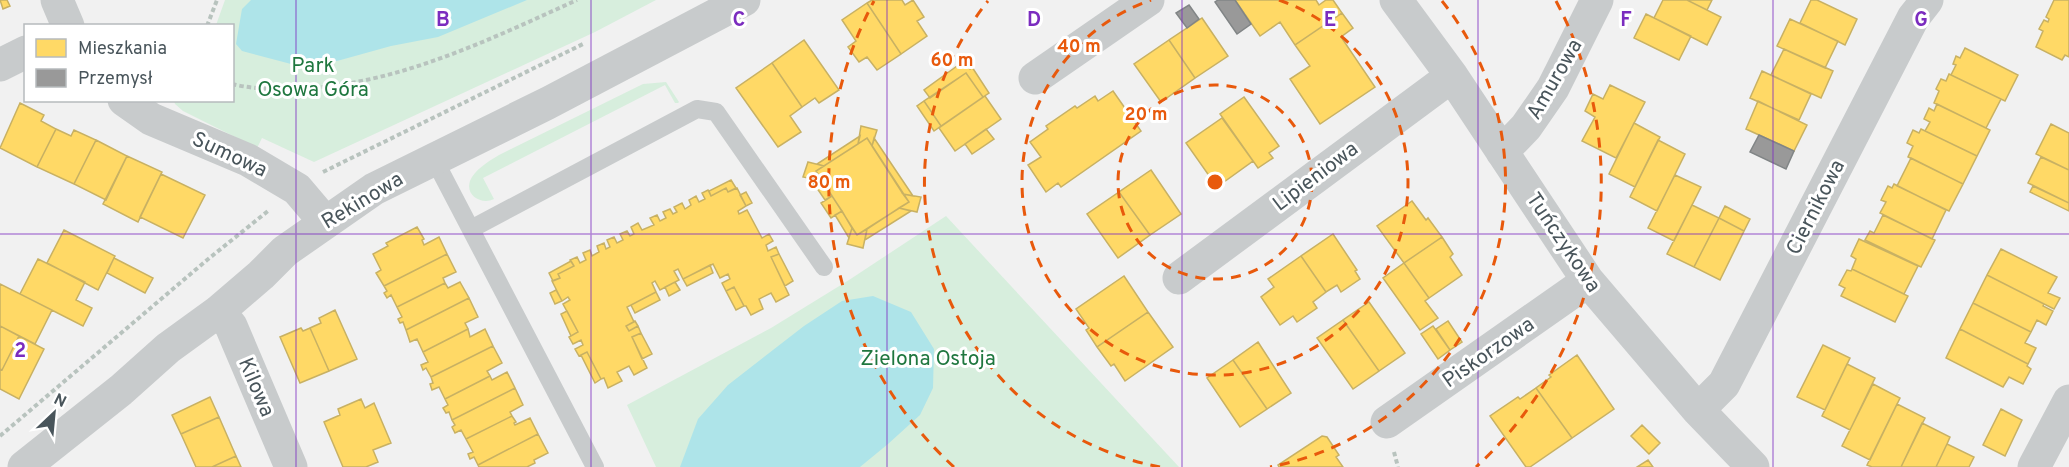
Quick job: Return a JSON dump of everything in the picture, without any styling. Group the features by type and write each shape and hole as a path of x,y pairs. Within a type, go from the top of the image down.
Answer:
{"street":[{"path":"57,0 67,24"},
{"name":"Rekinowa","path":"24,467 121,390 168,348 219,311 285,252 374,189 548,103 744,0"},
{"path":"1035,78 1148,0"},
{"name":"Tuńczykowa","path":"1396,0 1452,76 1588,281 1698,410 1753,467"},
{"name":"Amurowa","path":"1502,152 1526,127 1553,88 1597,0"},
{"name":"Ciernikowa","path":"1698,410 1724,384 1913,18 1927,0"},
{"path":"0,65 24,53"},
{"name":"Lipieniowa","path":"1179,278 1452,76"},
{"name":"Sumowa","path":"127,102 151,118 248,160 297,189 325,222"},
{"name":"Piskorzowa","path":"1388,422 1588,281"},
{"name":"Kilowa","path":"219,311 231,326 291,467"},
{"path":"2034,467 2069,401"}],"lane":[{"path":"471,229 697,109 716,112 824,267"},
{"path":"434,159 595,467"}],"path":[{"path":"208,24 217,0"},
{"path":"234,84 298,89 336,85 381,76 465,50 577,0"}],"green space":[{"name":"Park Osowa Góra","path":"225,0 656,0 595,32 314,162 262,138 257,148 183,111 175,104 174,102 234,102 234,24 216,24"},
{"path":"666,82 678,103 675,103 665,85 483,178 494,199 484,201 472,195 469,186 475,173 499,155 643,84"},
{"name":"Zielona Ostoja","path":"946,216 1179,467 656,467 627,405 771,328"}],"water":[{"path":"251,0 527,0 438,37 391,46 337,61 291,64 242,51 236,44 242,9"},
{"path":"873,296 911,312 934,349 933,388 920,415 888,444 860,467 680,467 698,419 728,385 804,326 842,301"}],"building: Mieszkania":[{"path":"0,0 7,0 10,6 3,9"},
{"path":"872,0 902,0 905,5 913,0 924,17 917,21 927,36 901,54 867,3"},
{"path":"1235,0 1316,0 1319,5 1326,0 1333,0 1342,13 1295,45 1280,22 1260,36"},
{"path":"1663,0 1687,0 1721,17 1707,45 1654,18"},
{"path":"1687,0 1712,0 1707,10"},
{"path":"1811,0 1817,0 1857,19 1845,45 1800,23"},
{"path":"2054,0 2069,0 2069,57 2065,55 2062,60 2036,47 2043,31 2039,29 2044,20 2048,22 2049,19 2046,17"},
{"path":"867,3 901,54 877,70 867,57 859,62 848,47 856,41 842,20"},
{"path":"1342,13 1353,28 1341,37 1375,87 1320,124 1290,79 1310,66 1295,45"},
{"path":"1646,14 1691,36 1679,60 1634,38"},
{"path":"1202,18 1228,56 1195,78 1169,40"},
{"path":"1790,19 1838,41 1825,68 1777,46"},
{"path":"804,40 839,90 819,103 815,98 802,107 772,63"},
{"path":"1169,40 1195,78 1161,102 1134,64"},
{"path":"1965,48 2018,75 2005,101 1951,75 1956,65 1953,64 1956,56 1960,58"},
{"path":"1784,49 1833,71 1821,98 1771,75"},
{"path":"964,61 970,69 972,67 989,93 983,97 966,73 930,98 924,90"},
{"path":"772,63 802,107 790,116 801,132 778,147 736,88"},
{"path":"1762,71 1811,94 1799,120 1750,98"},
{"path":"966,73 983,97 941,126 924,101"},
{"path":"1949,74 2001,99 1986,128 1934,103 1939,91 1936,89 1941,79 1946,81"},
{"path":"1610,85 1645,102 1616,158 1582,141 1595,117 1585,111 1593,94 1603,99"},
{"path":"1113,91 1141,131 1061,187 1058,183 1046,192 1028,165 1041,157 1030,142 1048,129 1046,126 1075,106 1077,108 1095,96 1098,101"},
{"path":"985,96 1001,119 955,151 939,128"},
{"path":"1244,97 1279,146 1269,153 1273,158 1258,168 1220,114"},
{"path":"924,101 941,126 934,131 917,106"},
{"path":"1758,101 1807,125 1794,151 1746,129"},
{"path":"20,103 44,115 41,121 56,129 37,167 0,148"},
{"path":"1937,104 1990,130 1977,156 1925,131 1930,122 1924,119 1929,108 1934,111"},
{"path":"1222,118 1253,161 1217,187 1186,143"},
{"path":"1634,123 1660,137 1635,187 1609,174"},
{"path":"2051,124 2069,133 2069,170 2036,154"},
{"path":"861,126 877,130 872,146 867,138 858,144"},
{"path":"56,129 71,136 74,130 96,140 74,184 37,167"},
{"path":"986,129 994,139 972,154 965,144"},
{"path":"1921,129 1977,156 1963,184 1908,157 1913,146 1907,143 1913,130 1919,133"},
{"path":"860,136 858,144 824,166 817,164"},
{"path":"867,138 909,202 857,235 816,171"},
{"path":"874,138 913,196 903,194 872,146"},
{"path":"96,140 127,156 106,200 74,184"},
{"path":"1658,140 1685,154 1657,211 1630,197"},
{"path":"127,156 162,172 138,222 103,204"},
{"path":"2041,157 2069,170 2069,203 2028,183"},
{"path":"1911,158 1963,184 1949,211 1897,186"},
{"path":"808,162 824,166 816,171 822,181 803,177"},
{"path":"1151,170 1181,214 1150,235 1119,192"},
{"path":"161,174 205,195 183,238 140,217"},
{"path":"1675,175 1701,187 1674,241 1648,228"},
{"path":"810,178 822,181 832,196 825,200"},
{"path":"731,180 736,188 728,192 726,188 711,196 709,191"},
{"path":"1894,184 1946,210 1932,239 1880,213 1886,202 1881,200 1888,186 1892,188"},
{"path":"2033,186 2069,203 2069,211 2030,192"},
{"path":"726,188 728,192 737,188 746,206 738,211 739,214 747,210 762,238 769,234 773,241 766,245 768,251 776,247 779,254 771,257 789,295 776,302 771,293 759,299 763,309 751,315 734,287 726,291 722,283 730,279 728,274 720,278 713,264 683,279 678,269 674,271 679,280 660,290 655,281 652,283 656,292 627,307 634,322 626,326 629,331 638,326 641,333 632,337 647,368 634,375 629,366 617,372 622,381 608,388 587,352 579,356 575,349 583,345 581,340 573,344 569,337 578,332 563,304 570,300 568,297 562,301 552,281 560,278 558,274 574,266 570,260 577,257 580,263 586,260 583,253 590,250 592,256 599,252 597,246 604,243 606,249 610,247 607,240 614,237 617,243 623,240 620,234 627,231 630,236 634,234 631,227 638,223 642,230 654,225 650,218 657,215 660,221 666,218 663,212 670,209 673,214 677,212 674,207 682,203 685,209 691,205 689,200 696,196 699,202 705,199 702,193 708,190 711,196"},
{"path":"746,192 752,203 746,206 740,195"},
{"path":"1119,192 1150,235 1118,258 1087,214"},
{"path":"903,194 921,197 917,212 899,208 909,202"},
{"path":"832,196 842,211 831,218 821,203"},
{"path":"1412,201 1442,237 1404,263 1377,226"},
{"path":"1692,205 1719,218 1694,267 1667,254"},
{"path":"1725,206 1750,219 1744,231 1719,218"},
{"path":"899,208 911,211 865,240 867,229"},
{"path":"842,211 852,228 849,238 835,215"},
{"path":"1883,215 1935,240 1921,267 1865,240 1870,231 1874,233"},
{"path":"1719,218 1744,231 1720,280 1694,267"},
{"path":"417,227 424,239 422,240 424,245 439,237 447,254 384,286 376,273 381,270 373,254 388,246 386,243"},
{"path":"852,228 857,235 867,229 863,248 847,244"},
{"path":"64,230 115,256 98,290 47,263"},
{"path":"1333,234 1357,270 1355,271 1360,279 1341,292 1337,285 1326,292 1301,256"},
{"path":"1442,237 1453,254 1450,257 1462,275 1429,298 1404,263"},
{"path":"1859,239 1918,266 1904,294 1852,269 1856,259 1851,256"},
{"path":"2001,249 2057,277 2048,293 2060,298 2054,309 1987,275"},
{"path":"447,254 456,272 443,278 445,283 397,307 391,295 387,298 384,286"},
{"path":"779,254 793,281 785,286 771,257"},
{"path":"1301,256 1326,292 1313,302 1317,308 1297,322 1293,316 1280,325 1261,297 1274,287 1268,279"},
{"path":"114,258 153,278 145,293 107,273"},
{"path":"38,259 85,282 76,300 92,308 83,326 20,294"},
{"path":"571,261 574,266 558,274 560,278 553,281 549,273"},
{"path":"1404,263 1429,298 1425,301 1438,318 1420,330 1383,278"},
{"path":"710,265 713,273 687,286 683,279"},
{"path":"1852,269 1908,296 1895,322 1841,296 1845,288 1839,285 1847,270"},
{"path":"1987,275 2044,304 2043,306 2053,311 2046,325 2037,320 2031,332 1973,303"},
{"path":"1124,276 1148,312 1097,347 1086,330 1089,328 1076,309"},
{"path":"460,282 469,298 406,330 403,322 400,323 398,319 402,317 397,307 445,283 448,288"},
{"path":"675,282 680,290 669,296 665,287"},
{"path":"0,284 52,310 35,344 0,326"},
{"path":"734,287 744,306 736,310 726,291"},
{"path":"556,290 562,301 555,304 550,293"},
{"path":"656,292 660,300 635,313 631,305"},
{"path":"469,298 478,317 465,323 468,329 423,352 417,339 410,342 406,330"},
{"path":"1369,302 1405,353 1379,371 1343,320"},
{"path":"1973,303 2031,332 2025,343 2036,348 2028,364 1960,329"},
{"path":"335,310 357,359 329,371 310,328 321,323 319,318"},
{"path":"567,311 578,332 571,336 561,314"},
{"path":"1148,312 1173,347 1125,381 1114,364 1111,366 1097,347"},
{"path":"1343,320 1379,371 1353,389 1317,338"},
{"path":"635,321 638,326 629,331 626,326"},
{"path":"1448,321 1462,342 1450,350 1436,329"},
{"path":"0,326 19,336 2,370 0,369"},
{"path":"1433,326 1450,350 1438,359 1421,334"},
{"path":"301,328 303,331 310,328 329,371 300,383 280,337"},
{"path":"468,329 470,337 485,329 493,346 431,377 426,368 423,370 421,365 428,362 423,352"},
{"path":"1960,329 2028,364 2027,366 2031,369 2023,384 2009,377 2003,387 1946,358"},
{"path":"641,333 652,354 642,359 632,337"},
{"path":"19,336 44,349 19,399 0,389 0,369 2,370"},
{"path":"1258,342 1291,393 1267,409 1233,360"},
{"path":"1823,345 1850,358 1825,410 1797,397"},
{"path":"493,346 502,363 487,371 490,376 445,399 439,387 432,390 431,377"},
{"path":"587,352 601,379 595,383 581,355"},
{"path":"1577,355 1614,409 1572,438 1536,388 1551,377 1549,375"},
{"path":"1233,360 1267,409 1240,427 1207,378"},
{"path":"1847,364 1875,378 1850,430 1822,416"},
{"path":"507,372 515,388 452,420 449,412 446,413 443,408 448,405 445,399 490,376 492,380"},
{"path":"1873,384 1900,398 1870,460 1842,446"},
{"path":"515,388 523,405 510,412 512,416 466,439 461,430 455,433 452,420"},
{"path":"1536,388 1572,438 1530,467 1526,467 1490,416"},
{"path":"210,397 219,417 181,434 172,415"},
{"path":"361,399 365,408 374,403 391,443 373,450 378,462 366,467 343,467 324,422 340,415 338,409"},
{"path":"1897,404 1925,418 1901,467 1867,465"},
{"path":"2001,409 2022,420 2005,456 1983,445"},
{"path":"512,416 516,422 515,425 530,418 538,434 478,465 474,457 470,459 468,454 473,452 466,439"},
{"path":"219,417 236,456 212,467 196,467 181,434"},
{"path":"1922,423 1950,437 1947,444 1936,467 1901,467"},
{"path":"1642,425 1660,443 1649,454 1631,436"},
{"path":"538,434 548,453 534,460 535,463 527,467 479,467 478,465"},
{"path":"1322,436 1327,437 1339,455 1336,457 1343,467 1279,467 1278,465"},
{"path":"1947,444 1974,457 1969,467 1936,467"},
{"path":"236,456 241,467 212,467"},
{"path":"1648,460 1653,467 1637,467"}],"building: Przemysł":[{"path":"1235,0 1251,24 1237,34 1215,2"},
{"path":"1189,5 1199,19 1187,28 1176,13"},
{"path":"1759,135 1794,151 1786,169 1750,152"}]}
